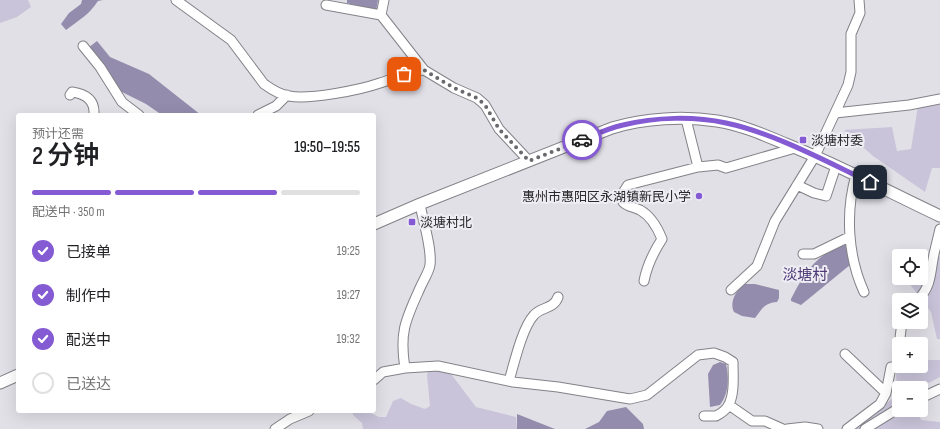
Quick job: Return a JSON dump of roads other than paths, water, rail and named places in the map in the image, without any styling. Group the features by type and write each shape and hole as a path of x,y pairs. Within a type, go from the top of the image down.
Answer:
{"main road":[{"path":"376,223 420,204 618,126 643,121 686,119 709,120 734,125 760,133 815,156 940,216"},
{"path":"0,383 16,376"}],"street":[{"path":"176,0 231,40 243,53 264,84 271,89 287,95 322,96 379,83 413,71 424,70"},
{"path":"381,15 384,0"},
{"path":"731,290 757,266 775,221 815,156 851,77 850,36 860,13 859,0"},
{"path":"326,5 343,4 381,15 424,70 481,101 485,105 499,129 529,161"},
{"path":"83,46 100,67 122,102 136,113"},
{"path":"70,95 72,92 79,93 90,100 95,109 94,113"},
{"path":"262,113 276,106 287,95"},
{"path":"835,113 909,105 940,99"},
{"path":"686,119 698,167"},
{"path":"644,281 646,269 652,254 662,239 649,217 642,211 626,205 623,202 623,193 628,185 633,182 698,167 718,165 726,168 795,148"},
{"path":"797,185 814,193 826,196 836,166"},
{"path":"856,175 850,202 849,237 856,274 864,292"},
{"path":"405,368 402,348 403,332 408,314 430,266 430,254 420,204"},
{"path":"925,293 929,285 940,229"},
{"path":"803,254 814,254 849,237"},
{"path":"509,381 515,358 529,321 534,314 549,307 558,297"},
{"path":"376,378 383,372 405,368 438,366 532,385 558,387 630,399 647,395 698,354 714,353 733,362 733,378 728,405 724,411 716,416 704,416"},
{"path":"845,354 886,393"},
{"path":"847,429 880,404 886,393 891,367"},
{"path":"928,395 940,389"},
{"path":"728,405 752,421 765,421 783,429"},
{"path":"865,429 892,412"},
{"path":"275,429 290,419 304,413"},
{"path":"788,429 805,427 818,429"}],"place":[{"name":"淡塘村委","path":"803,140"},
{"name":"惠州市惠阳区永湖镇新民小学","path":"699,196"},
{"name":"淡塘村北","path":"412,222"}],"district":[{"name":"淡塘村","path":"805,275"}]}
